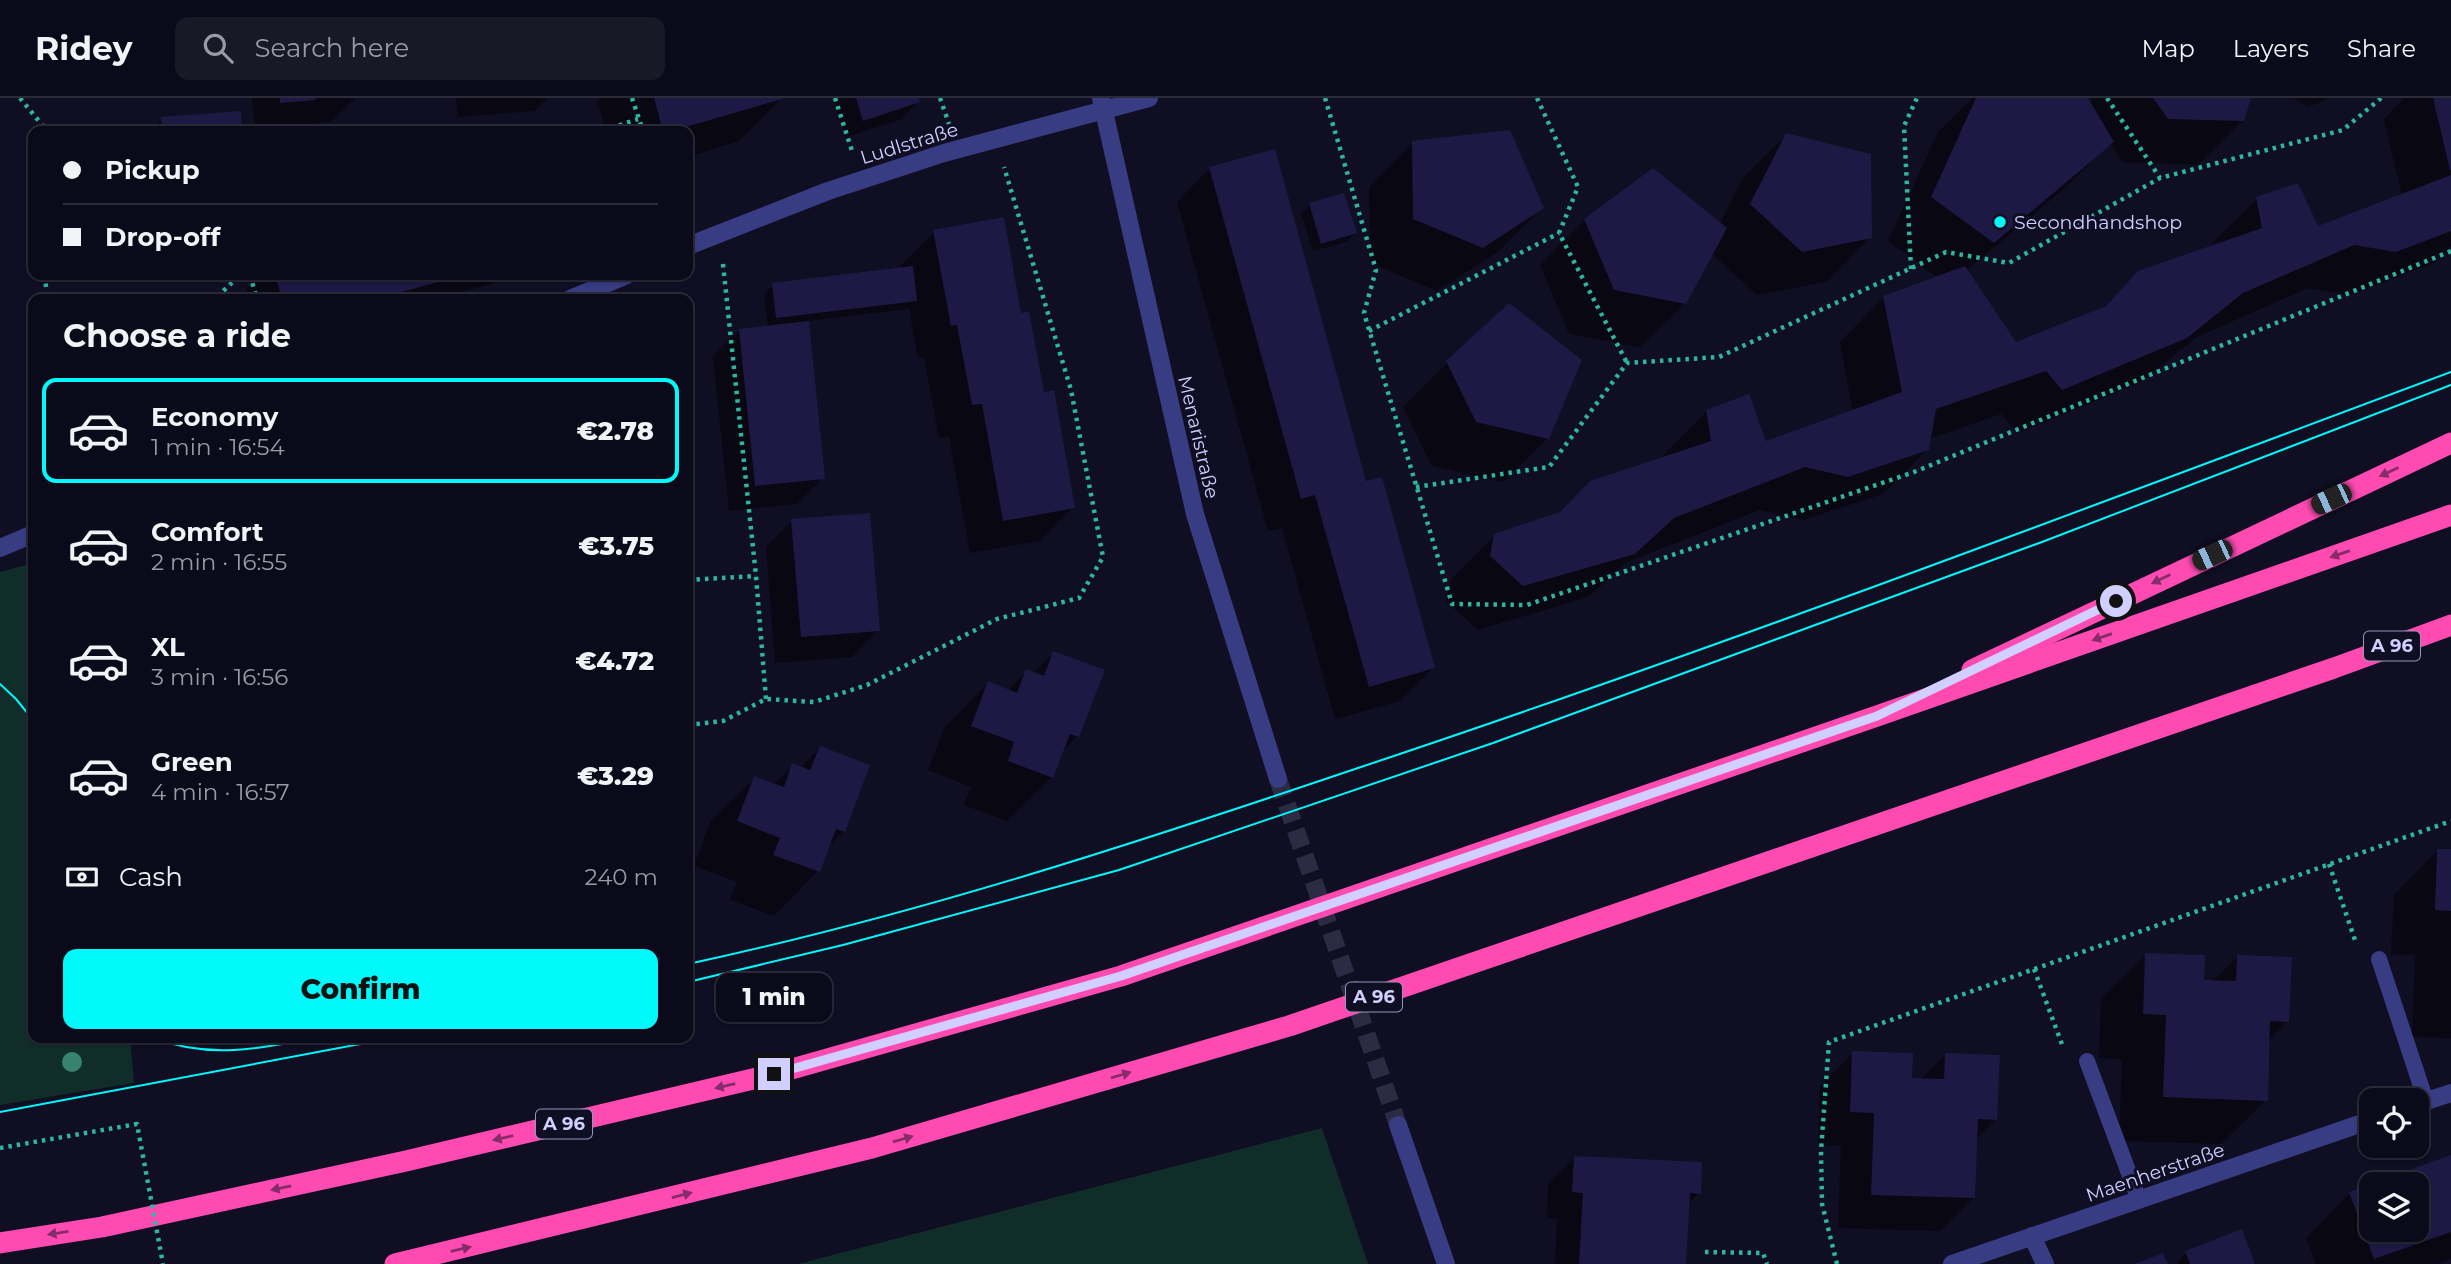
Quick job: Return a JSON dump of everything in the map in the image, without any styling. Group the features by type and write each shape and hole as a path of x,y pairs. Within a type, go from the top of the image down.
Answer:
{"highway":[{"path":"1877,716 2451,443"},
{"name":"A 96","path":"0,1242 102,1227 379,1167 787,1071 1121,976 2451,515"},
{"name":"A 96","path":"395,1264 872,1148 1289,1026 2451,625"}],"street":[{"name":"Ludlstraße","path":"693,244 861,180 1102,105 1149,98"},
{"name":"Menaristraße","path":"1102,105 1195,513 1278,779"},
{"path":"582,294 615,280"},
{"path":"0,548 28,536"},
{"path":"2429,1100 2451,1093"},
{"name":"Maenherstraße","path":"1952,1264 2359,1124"},
{"path":"1398,1125 1446,1264"},
{"path":"2032,1236 2045,1264"}],"lane":[{"path":"2379,959 2417,1088"},
{"path":"2087,1061 2139,1200"}],"path":[{"path":"20,98 43,126"},
{"path":"632,98 641,126"},
{"path":"835,98 861,180"},
{"path":"1325,98 1376,270 1364,313 1451,604 1527,605 1914,472 2451,251"},
{"path":"1369,331 1559,233 1578,187 1537,98"},
{"path":"1911,269 1904,127 1917,98"},
{"path":"2107,98 2160,178"},
{"path":"1416,487 1549,467 1627,363 1719,357 1946,253 2009,263 2160,178 2343,130 2381,98"},
{"path":"618,126 638,119"},
{"path":"693,725 723,722 766,698 814,702 867,685 996,619 1079,598 1103,558 1071,390 996,139"},
{"path":"719,232 756,576 766,698"},
{"path":"1559,233 1627,363"},
{"path":"220,294 235,280"},
{"path":"693,580 756,576"},
{"path":"1837,1264 1822,1204 1821,1151 1829,1042 2451,821"},
{"path":"0,1148 138,1124 163,1264"},
{"path":"1705,1252 1763,1253 1767,1264"}],"green space":[{"path":"28,564 28,1043 130,1043 134,1083 0,1105 0,572"},
{"path":"1322,1128 1368,1264 798,1264"}],"building":[{"path":"280,98 315,98 316,100 280,103"},
{"path":"654,98 782,98 689,126 662,126"},
{"path":"856,98 919,98 920,102 863,121"},
{"path":"1976,98 2088,98 2114,142 1994,243 1931,197"},
{"path":"2153,98 2251,98 2244,121 2168,119"},
{"path":"2433,98 2451,98 2451,170 2450,170"},
{"path":"241,111 242,126 162,126 161,117"},
{"path":"1510,130 1544,208 1483,248 1413,219 1412,141"},
{"path":"1786,133 1871,154 1872,238 1802,252 1750,204"},
{"path":"1275,149 1366,481 1382,477 1435,668 1369,687 1315,495 1301,499 1209,167"},
{"path":"1653,168 1727,228 1686,304 1614,290 1584,219"},
{"path":"2451,175 2451,231 2396,252 2354,245 2243,293 2187,338 2062,390 2046,371 1936,409 1929,450 1848,477 1805,467 1674,518 1635,554 1523,586 1490,556 1494,534 1560,512 1590,481 1711,441 1706,410 1749,394 1766,441 1902,392 1883,296 1965,266 2016,342 2106,306 2138,271 2262,228 2256,197 2298,183 2318,226"},
{"path":"1344,193 1357,233 1321,244 1309,203"},
{"path":"1004,217 1021,313 1029,311 1044,392 1054,390 1075,508 1003,521 982,404 972,405 957,325 951,326 933,230"},
{"path":"913,266 917,301 776,318 772,283"},
{"path":"276,280 445,280 394,294 281,294"},
{"path":"1509,303 1582,360 1549,439 1476,422 1446,361"},
{"path":"809,321 825,479 755,486 739,329"},
{"path":"870,513 880,631 801,637 791,519"},
{"path":"1053,651 1105,670 1079,737 1070,734 1053,778 1008,761 1014,742 971,726 988,681 1017,693 1026,669 1044,676"},
{"path":"820,746 870,765 845,832 836,829 820,872 773,855 780,838 737,821 754,776 784,787 792,763 810,770"},
{"path":"2437,849 2451,849 2451,911 2435,910"},
{"path":"2145,953 2205,955 2204,980 2236,981 2237,955 2292,957 2289,1022 2270,1021 2268,1101 2163,1097 2166,1015 2143,1014"},
{"path":"1852,1051 1913,1053 1912,1078 1944,1079 1945,1053 2000,1055 1997,1120 1978,1119 1975,1198 1871,1195 1874,1113 1850,1112"},
{"path":"2451,1155 2451,1232 2429,1240 2429,1172 2404,1172"},
{"path":"1574,1156 1702,1162 1701,1194 1690,1193 1686,1264 1579,1264 1583,1193 1572,1192"},
{"path":"2359,1188 2359,1219 2349,1192"},
{"path":"2242,1229 2255,1264 2190,1264 2185,1251"},
{"path":"2368,1242 2422,1242 2374,1259"},
{"path":"2163,1253 2168,1264 2135,1264"}],"tunnel":[{"path":"1278,779 1398,1125"}],"tram line":[{"path":"693,963 774,945 943,900 1278,795 1498,721 1771,624 2451,372"},
{"path":"693,981 843,945 1119,870 1493,743 2042,542 2451,385"},
{"path":"0,684 28,714"},
{"path":"171,1043 214,1050 289,1043"},
{"path":"0,1112 366,1043"}],"place":[{"name":"Secondhandshop","path":"2000,222"}],"route":[{"path":"774,1074 1121,976 1877,716 2116,601"}]}
